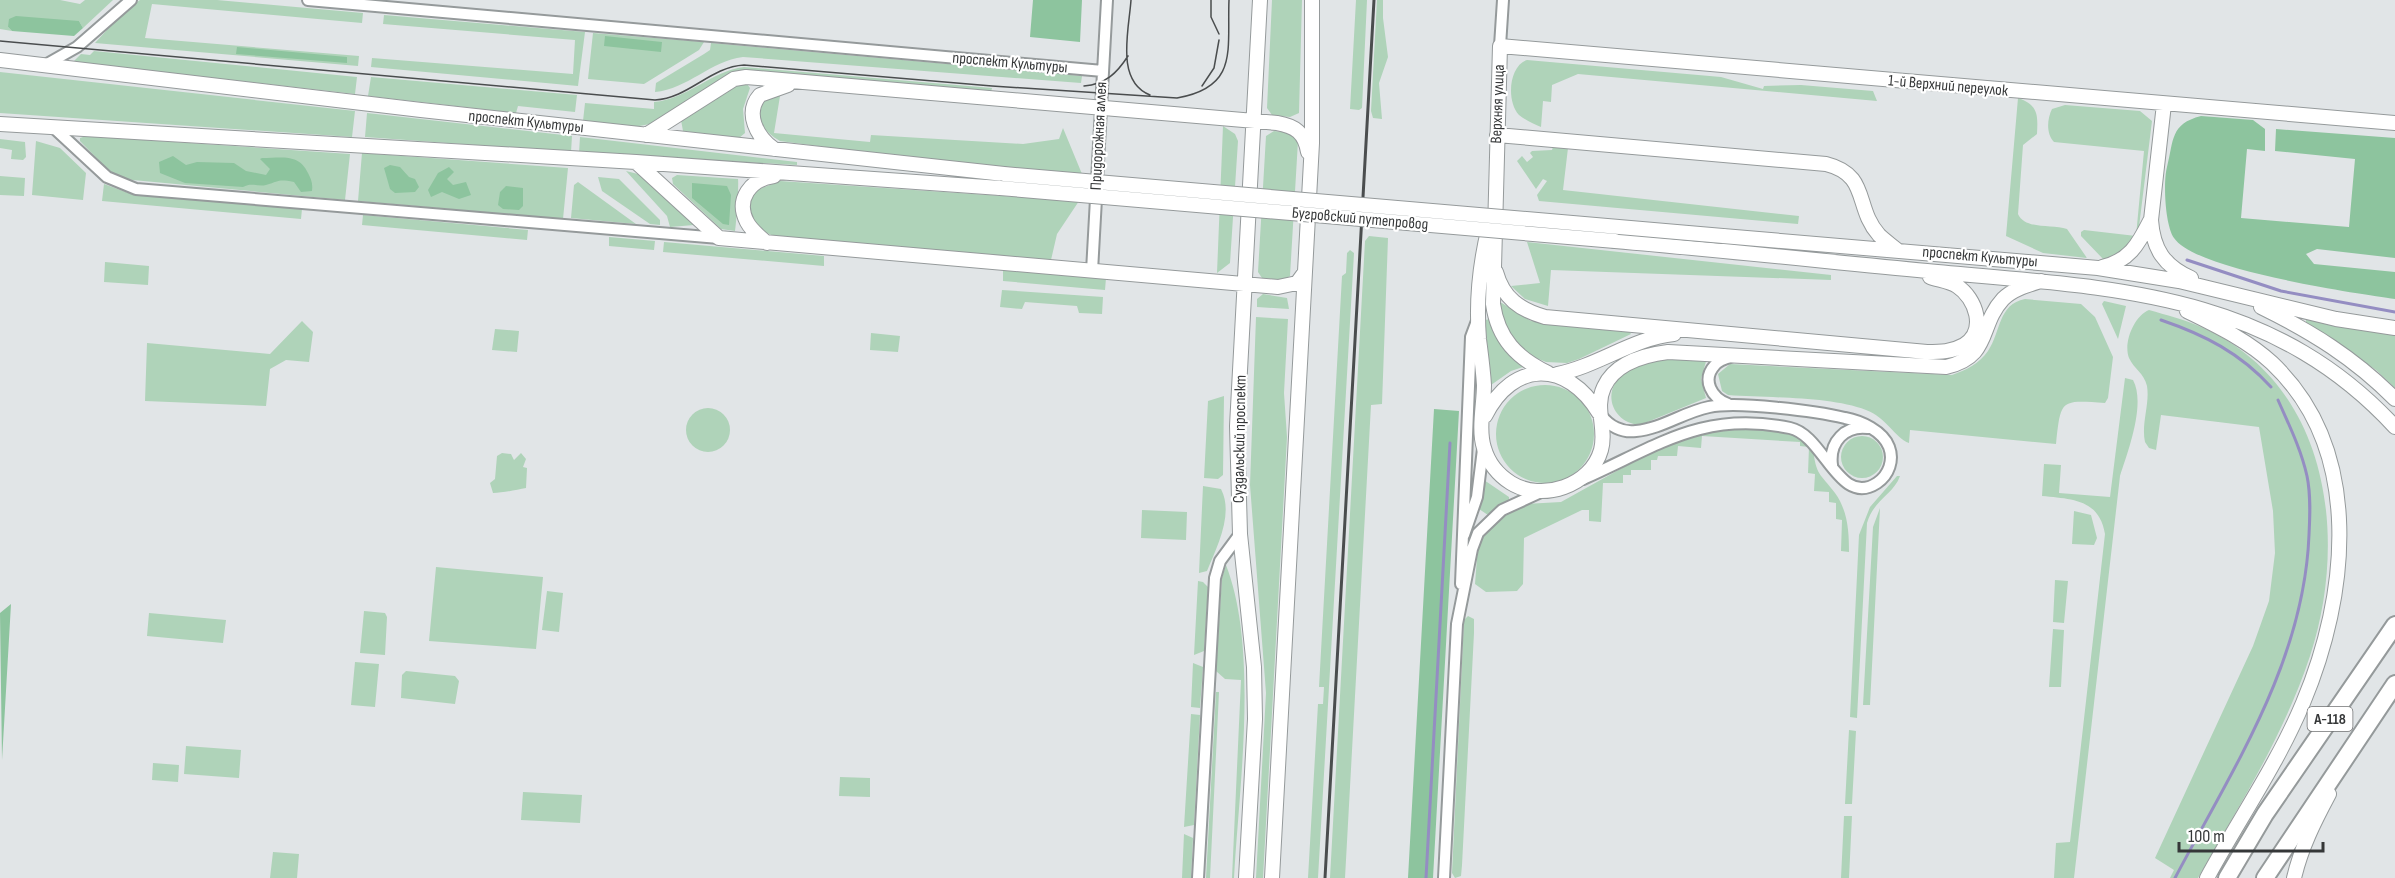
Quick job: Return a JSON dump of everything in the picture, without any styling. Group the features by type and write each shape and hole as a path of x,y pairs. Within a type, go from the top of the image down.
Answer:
{"highway":[{"name":"А-118","path":"2227,878 2265,814 2395,625"},
{"name":"А-118","path":"2265,878 2395,684"}],"main road":[{"name":"Суздальский проспект","path":"1246,878 1255,719 1254,667 1239,534 1237,426 1260,0"},
{"path":"1272,878 1310,165 1312,0"},
{"name":"1-й Верхний переулок","path":"1500,46 2395,123"},
{"name":"Верхняя улица","path":"1500,46 1494,207 1495,267 1492,304 1501,335 1521,357 1553,374"},
{"name":"проспект Культуры","path":"0,60 1004,174"},
{"path":"646,135 734,80 746,77 1286,124 1298,130 1306,143 1310,165"},
{"path":"774,149 757,130 752,118 756,100 777,87 804,82"},
{"path":"2164,104 2151,220 2152,236 2165,263 2178,273 2215,289"},
{"name":"проспект Культуры","path":"0,124 636,162 1000,188"},
{"path":"1497,135 1826,164 1841,168 1855,183 1879,235 1897,250"},
{"path":"636,162 719,238 1246,285 1292,285 1298,283 1305,272"},
{"path":"767,243 746,220 745,195 756,182 764,178 791,174"},
{"name":"Бугровский путепровод","path":"1004,174 1723,236"},
{"name":"Бугровский путепровод","path":"1000,188 1719,250"},
{"name":"Верхняя улица","path":"1483,421 1484,376 1478,316 1483,252 1494,207"},
{"path":"2098,268 2117,264 2127,258 2136,249 2151,220"},
{"name":"проспект Культуры","path":"1723,236 2098,268 2179,280 2234,294"},
{"name":"проспект Культуры","path":"1719,250 2041,281 2134,292 2162,298"},
{"path":"1495,267 1504,294 1531,314 1545,318 1927,352 1952,351 1967,343 1978,322 1970,298 1957,286 1908,269"},
{"path":"1700,331 1663,335 1646,340 1585,367 1553,374 1532,375 1501,391 1483,421 1484,447 1489,461 1505,479 1526,490 1541,492 1565,487 1593,467 1601,451 1603,432 1599,400 1604,386 1623,365 1653,354 1668,351 1930,367 1960,364 1981,345 2002,300 2011,293 2041,281"},
{"path":"2234,294 2336,319 2395,328"},
{"path":"2234,294 2296,324 2327,344 2365,369 2395,399"},
{"path":"2162,298 2240,320 2276,336 2337,375 2395,427"},
{"path":"2162,298 2230,332 2273,364 2295,390 2317,428 2326,452 2340,517 2338,575 2330,619 2311,684 2267,775 2207,878"},
{"path":"1553,374 1579,386 1600,415"},
{"path":"2294,878 2311,827 2368,722"}],"street":[{"path":"47,64 77,47 130,0"},
{"name":"проспект Культуры","path":"308,0 1103,71"},
{"name":"Придорожная аллея","path":"1092,271 1107,0"},
{"name":"Верхняя улица","path":"1500,46 1503,0"},
{"path":"53,127 107,177 136,189 719,238"},
{"path":"1461,599 1461,541 1471,337 1478,316"},
{"path":"1565,487 1678,436 1714,424 1731,422 1793,429 1807,436 1832,465 1841,480 1852,486 1863,488 1880,481 1887,473 1891,456 1885,439 1876,432 1846,418 1729,404 1719,400 1709,389 1709,375 1716,363 1734,356"},
{"path":"1600,415 1606,422 1619,429 1635,432 1691,412 1729,404"},
{"path":"1832,465 1833,448 1843,434 1860,428 1876,432"},
{"path":"1461,541 1474,512 1484,447"},
{"path":"1444,878 1457,628 1472,549 1478,533 1502,510 1541,492"},
{"path":"1198,878 1215,578 1220,561 1239,534"}],"green space":[{"path":"0,0 60,0 80,4 85,0 113,0 83,28 79,21 8,27 12,31 0,29"},
{"path":"140,0 217,0 363,13 362,23 152,4 145,38 359,56 358,66 95,43 127,8"},
{"path":"1033,0 1082,0 1080,42 1030,37"},
{"path":"1272,0 1302,0 1299,113 1290,117 1272,115 1267,108"},
{"path":"1356,0 1367,0 1362,108 1359,110 1350,109"},
{"path":"1377,0 1383,0 1388,57 1379,83 1382,119 1373,118 1371,111"},
{"path":"384,15 585,32 578,86 371,67 372,58 573,74 575,40 383,24"},
{"path":"16,16 79,21 83,28 74,36 12,31 8,27 9,19"},
{"path":"593,33 704,42 699,50 644,84 588,79"},
{"path":"605,36 662,42 661,52 604,46"},
{"path":"711,43 1082,76 1081,83 743,57 720,64 678,86 655,92 656,83 710,50"},
{"path":"237,47 347,57 347,63 236,54"},
{"path":"94,51 357,77 355,94 73,62 81,54 90,55"},
{"path":"1527,60 1721,77 1763,89 1764,86 1801,85 1873,91 1877,101 1578,74 1552,85 1551,102 1543,101 1541,127 1519,115 1512,101 1513,76 1516,69"},
{"path":"744,67 992,88 991,92 743,70 732,73 650,124 634,127 583,121 585,103 654,109 654,102 678,96 721,74"},
{"path":"0,72 355,111 352,137 0,113"},
{"path":"371,77 577,95 575,112 518,106 516,113 368,96"},
{"path":"736,84 747,84 750,88 743,109 745,133 739,138 683,131 681,120"},
{"path":"784,92 780,96 774,133 870,142 871,135 1023,144 1059,139 1063,128 1082,174 977,167 780,141 764,127 759,120 758,113 759,106 764,100"},
{"path":"2018,98 2033,107 2037,116 2037,134 2023,145 2018,214 2026,222 2067,229 2087,258 2043,253 2006,236"},
{"path":"2065,105 2140,111 2152,121 2138,235 2126,251 2104,260 2081,236 2081,232 2084,230 2136,236 2144,151 2054,142 2049,131 2050,113 2052,109"},
{"path":"367,113 572,136 571,152 365,137"},
{"path":"2201,116 2253,120 2265,129 2265,151 2247,149 2241,218 2349,227 2355,159 2275,151 2276,129 2395,138 2395,258 2317,249 2306,254 2314,264 2395,272 2395,299 2313,286 2242,270 2188,250 2174,238 2167,214 2165,193 2171,149 2178,129 2191,119"},
{"path":"1223,126 1235,134 1238,141 1230,263 1217,273"},
{"path":"1274,131 1291,133 1298,141 1290,276 1283,280 1262,278 1258,272 1266,136"},
{"path":"86,136 350,154 345,200 122,179 110,172 80,141 80,138"},
{"path":"580,137 797,162 797,165 579,153"},
{"path":"0,139 25,142 26,157 23,160 11,159 12,150 0,148"},
{"path":"36,141 60,148 86,173 83,200 32,195"},
{"path":"1553,147 1568,148 1563,190 1799,216 1798,224 1539,201 1537,195 1547,181 1543,179 1536,189 1517,161 1522,156 1527,162 1533,157 1530,153 1532,151 1552,150"},
{"path":"362,153 568,168 563,219 358,201"},
{"path":"173,156 186,165 197,162 234,163 246,171 266,175 270,169 260,159 283,157 294,159 300,162 308,173 312,181 312,191 301,192 294,182 285,181 243,187 185,183 160,173 159,162"},
{"path":"390,165 400,167 409,177 415,179 419,187 415,192 395,193 390,189 384,168"},
{"path":"449,167 454,172 447,179 453,185 466,182 471,195 459,199 442,192 431,197 428,190 438,173"},
{"path":"626,171 642,175 693,220 694,225 670,227 667,216"},
{"path":"677,175 738,179 735,231 721,229 673,184 672,178"},
{"path":"0,176 25,178 24,196 0,195"},
{"path":"598,177 619,179 660,220 660,225 650,224 602,191"},
{"path":"780,181 1079,201 1057,234 1051,260 774,236 756,224 752,218 750,204 757,190"},
{"path":"578,182 636,224 571,218 574,185"},
{"path":"692,183 727,186 731,195 729,225 723,224 692,198"},
{"path":"104,184 134,195 302,209 301,219 102,201"},
{"path":"506,186 523,188 523,206 519,210 503,209 498,205 500,192"},
{"path":"363,215 528,230 527,240 362,225"},
{"path":"1369,236 1388,238 1382,404 1371,405 1345,878 1330,878 1365,241"},
{"path":"609,237 655,241 654,250 609,246"},
{"path":"664,242 824,256 824,266 663,252"},
{"path":"1527,242 1831,275 1831,280 1551,270 1548,306 1525,299 1511,286 1540,283"},
{"path":"1350,250 1354,253 1318,878 1308,878 1318,704 1323,704 1324,687 1319,687 1342,276 1346,273 1347,253"},
{"path":"105,262 149,266 148,285 104,282"},
{"path":"1003,269 1106,278 1105,290 1003,281"},
{"path":"1002,290 1103,297 1102,314 1079,313 1077,306 1025,302 1022,309 1000,307"},
{"path":"1263,294 1287,298 1289,309 1257,307 1257,299"},
{"path":"2025,299 2081,304 2095,317 2113,357 2108,398 2105,403 2079,402 2065,406 2059,418 2056,444 1910,430 1909,443 1873,413 1851,405 1798,398 1728,395 1722,391 1718,374 1730,364 1952,375 1981,360 1992,344 2005,313 2016,302"},
{"path":"1497,300 1531,321 1629,331 1631,334 1567,363 1546,362 1524,353 1504,333"},
{"path":"2104,301 2126,306 2118,339 2102,304"},
{"path":"2149,310 2201,327 2244,352 2278,385 2302,424 2318,468 2326,514 2327,562 2322,610 2310,656 2274,742 2198,878 2170,878 2174,870 2155,858 2253,646 2269,601 2275,553 2273,511 2259,427 2161,415 2156,450 2149,448 2145,442 2147,386 2144,378 2129,358 2127,345 2134,324"},
{"path":"1256,317 1288,319 1284,393 1287,437 1263,878 1256,878 1266,693 1250,485"},
{"path":"1490,319 1504,345 1526,366 1511,371 1491,385 1485,320"},
{"path":"2306,319 2395,333 2395,388 2376,370 2306,323"},
{"path":"302,321 313,332 309,362 286,360 270,369 266,406 145,401 147,343 270,354"},
{"path":"495,329 519,331 517,352 492,350"},
{"path":"871,333 900,336 898,352 870,350"},
{"path":"1675,356 1707,358 1701,379 1706,398 1640,425 1622,418 1612,404 1611,396 1618,379 1637,366"},
{"path":"2125,378 2133,380 2137,390 2137,414 2120,476 2074,878 2054,878 2056,843 2070,842 2105,534 2102,522 2090,507 2074,500 2042,496 2044,464 2061,465 2059,493 2110,497"},
{"path":"1545,385 1564,389 1580,399 1590,415 1594,434 1590,453 1580,469 1564,479 1545,483 1526,479 1510,469 1500,453 1496,434 1500,415 1510,399 1526,389"},
{"path":"1224,396 1223,475 1218,479 1204,478 1208,401"},
{"path":"708,408 723,415 730,430 723,445 708,452 693,445 686,430 693,415"},
{"path":"1434,409 1459,411 1433,878 1408,878"},
{"path":"1724,426 1794,432 1813,448 1817,469 1843,507 1848,529 1849,552 1841,551 1842,520 1836,519 1836,503 1829,502 1829,492 1814,491 1815,474 1808,473 1809,447 1800,446 1800,442 1702,436 1701,448 1678,446 1677,456 1658,456 1657,460 1651,460 1651,470 1631,470 1631,475 1623,475 1623,483 1603,483 1601,522 1589,521 1589,510 1582,510 1524,538 1523,584 1517,591 1486,592 1475,584 1478,545 1487,530 1500,516 1525,504 1561,502 1658,448"},
{"path":"1862,436 1877,442 1883,457 1877,472 1862,478 1847,472 1841,457 1847,442"},
{"path":"502,453 511,454 514,460 521,453 526,459 523,467 527,468 526,488 493,493 490,483 495,479 497,456"},
{"path":"1897,476 1900,476 1897,482 1874,508 1867,523 1857,718 1850,717 1859,535 1870,507"},
{"path":"1484,480 1509,497 1509,501 1488,515 1479,509"},
{"path":"1203,486 1221,489 1226,509 1223,530 1207,571 1199,573"},
{"path":"1880,508 1870,705 1863,705 1873,527"},
{"path":"1142,510 1187,512 1186,540 1141,538"},
{"path":"2074,511 2091,515 2097,538 2094,545 2072,544"},
{"path":"1226,565 1236,599 1242,637 1244,677 1242,761 1234,878 1232,878 1241,680 1225,679 1216,671 1222,578"},
{"path":"436,567 543,577 536,649 429,641"},
{"path":"2055,580 2068,581 2064,623 2053,622"},
{"path":"1198,581 1208,587 1204,651 1194,655"},
{"path":"547,591 563,593 559,632 542,630"},
{"path":"11,604 2,760 0,613"},
{"path":"364,611 385,613 387,617 385,655 360,653"},
{"path":"149,613 226,620 223,643 147,636"},
{"path":"1468,616 1474,619 1474,633 1462,865 1461,876 1455,878 1452,873 1464,620"},
{"path":"2053,629 2064,630 2061,687 2049,687"},
{"path":"355,662 379,664 375,707 351,705"},
{"path":"1193,663 1203,667 1200,708 1191,707"},
{"path":"406,671 455,676 459,681 455,704 401,698 402,675"},
{"path":"1216,692 1219,692 1210,878 1206,878"},
{"path":"1191,714 1200,715 1194,825 1184,827"},
{"path":"1849,730 1856,731 1852,804 1845,804"},
{"path":"186,746 241,750 239,778 184,774"},
{"path":"153,763 179,765 178,782 152,780"},
{"path":"840,777 870,778 870,797 839,796"},
{"path":"523,792 582,795 580,823 521,820"},
{"path":"1844,816 1852,816 1849,878 1841,878"},
{"path":"1184,834 1193,838 1191,878 1182,878"},
{"path":"273,852 299,854 297,878 270,878"}],"waterway":[{"path":"2187,260 2281,291 2395,312"},
{"path":"2161,320 2221,346 2247,364 2271,387"},
{"path":"2175,878 2242,755 2262,713 2280,670 2294,627 2304,582 2310,520 2308,483 2298,447 2278,400"},
{"path":"1426,878 1450,443"}],"tram line":[{"path":"1131,0 1127,40 1128,67 1139,88 1150,95"},
{"path":"1211,0 1211,17 1219,34"},
{"path":"0,41 655,100 678,94 721,71 744,65 992,86 1177,98 1197,93 1211,85 1220,75 1228,50 1229,0"},
{"path":"1202,86 1214,68 1219,40"},
{"path":"1084,86 1099,83 1110,77 1128,56"}],"railway":[{"path":"1325,878 1374,0"}]}
